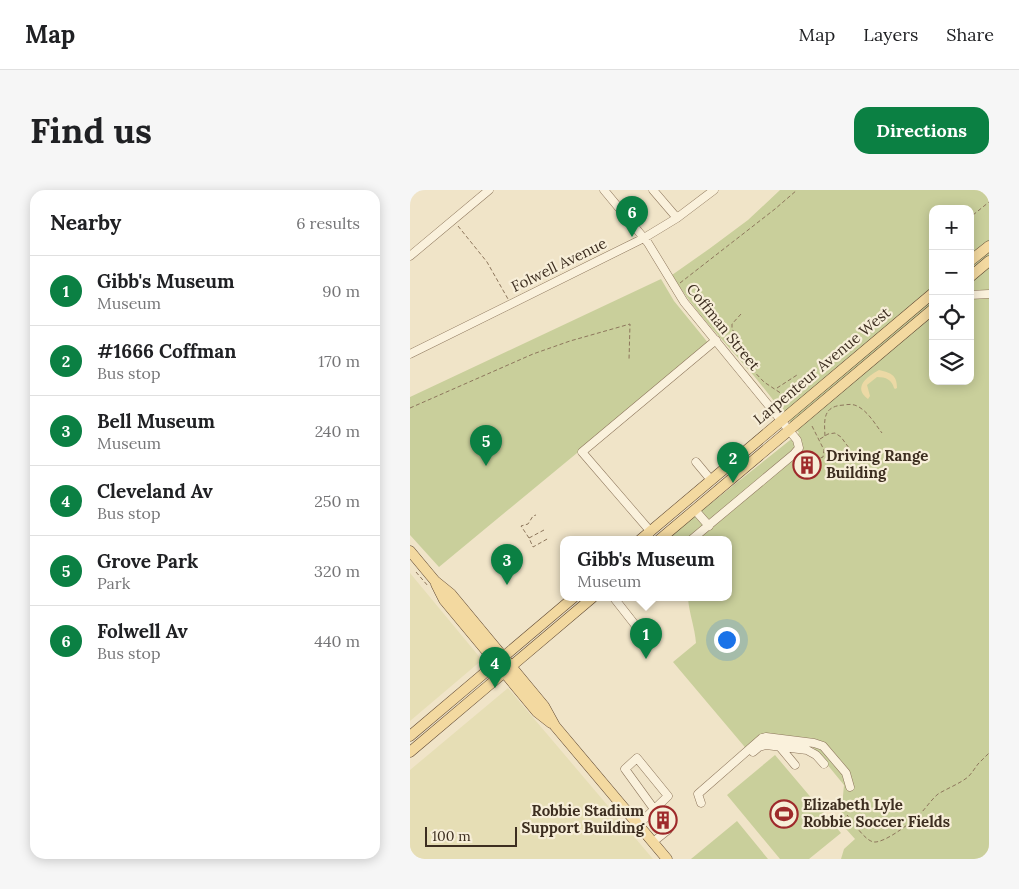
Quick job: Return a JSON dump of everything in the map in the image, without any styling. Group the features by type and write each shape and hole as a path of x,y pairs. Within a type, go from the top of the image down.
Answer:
{"main road":[{"path":"974,259 989,246"},
{"path":"974,274 989,261"},
{"name":"Larpenteur Avenue West","path":"645,536 931,295"},
{"name":"Larpenteur Avenue West","path":"664,536 929,312"},
{"path":"410,551 435,581 444,600 507,669 544,706 555,726 666,859"},
{"path":"410,736 569,601"},
{"path":"410,752 588,601"}],"street":[{"path":"410,256 489,190"},
{"name":"Coffman Street","path":"604,190 655,253 684,302 789,429"},
{"path":"653,190 677,218"},
{"name":"Folwell Avenue","path":"410,354 644,238 677,218 714,190"},
{"path":"974,295 989,294"},
{"path":"650,532 582,452 716,340"},
{"path":"696,536 794,454 799,448 797,440 789,429"},
{"path":"696,462 711,480"},
{"path":"695,510 708,526"},
{"path":"616,601 636,626 640,638"},
{"path":"824,764 816,755 807,750 766,745 759,747 710,788 704,795 702,802 698,794 762,738 766,737 814,743 822,746 846,773 850,787"},
{"path":"780,747 794,765"},
{"path":"638,824 668,796 637,758 625,769 654,809"},
{"path":"653,842 668,830"}],"path":[{"path":"674,287 797,190"},
{"path":"974,214 989,202"},
{"path":"453,220 487,262 511,304"},
{"path":"741,314 732,324 732,329 740,341 744,361 764,382 794,402"},
{"path":"410,408 533,354 630,324 630,360"},
{"path":"776,389 797,375"},
{"path":"825,436 824,424 828,411 836,406 852,404 864,411 882,433"},
{"path":"794,454 815,460 823,457 824,450 811,423"},
{"path":"820,439 832,433 838,434 849,448"},
{"path":"536,515 533,516 528,524 521,526 534,547 549,538"},
{"path":"528,538 544,530"},
{"path":"847,815 865,837 872,842 878,842 892,836 920,814 938,794 960,783 969,776 989,753"}],"shaded area":[{"path":"410,573 482,660 410,721"},
{"path":"508,688 653,859 410,859 410,770"}],"green space":[{"path":"780,190 989,190 989,859 841,859 844,849 855,839 838,820 841,817 844,785 812,746 764,740 749,752 673,662 696,643 689,601 732,601 732,536 670,536 799,433 754,376 700,315 672,275 748,220"},
{"path":"661,279 674,301 709,344 439,567 410,535 410,397"},
{"name":"Elizabeth Lyle Robbie Soccer Fields","path":"775,755 841,833 809,859 780,859 727,795"},
{"name":"Elizabeth Lyle Robbie Soccer Fields","path":"737,821 768,859 691,859"}],"sand":[{"path":"879,370 890,373 894,377 897,388 894,388 888,379 877,377 867,385 870,396 868,399 861,390 863,382"}],"place":[{"name":"Folwell Av","path":"632,237"},
{"name":"Driving Range Building","path":"807,465"},
{"name":"Grove Park","path":"486,466"},
{"name":"#1666 Coffman","path":"733,483"},
{"name":"Bell Museum","path":"507,585"},
{"name":"Gibb's Museum","path":"646,659"},
{"name":"Cleveland Av","path":"495,688"},
{"name":"Elizabeth Lyle Robbie Soccer Fields","path":"784,814"},
{"name":"Robbie Stadium Support Building","path":"663,820"}]}
